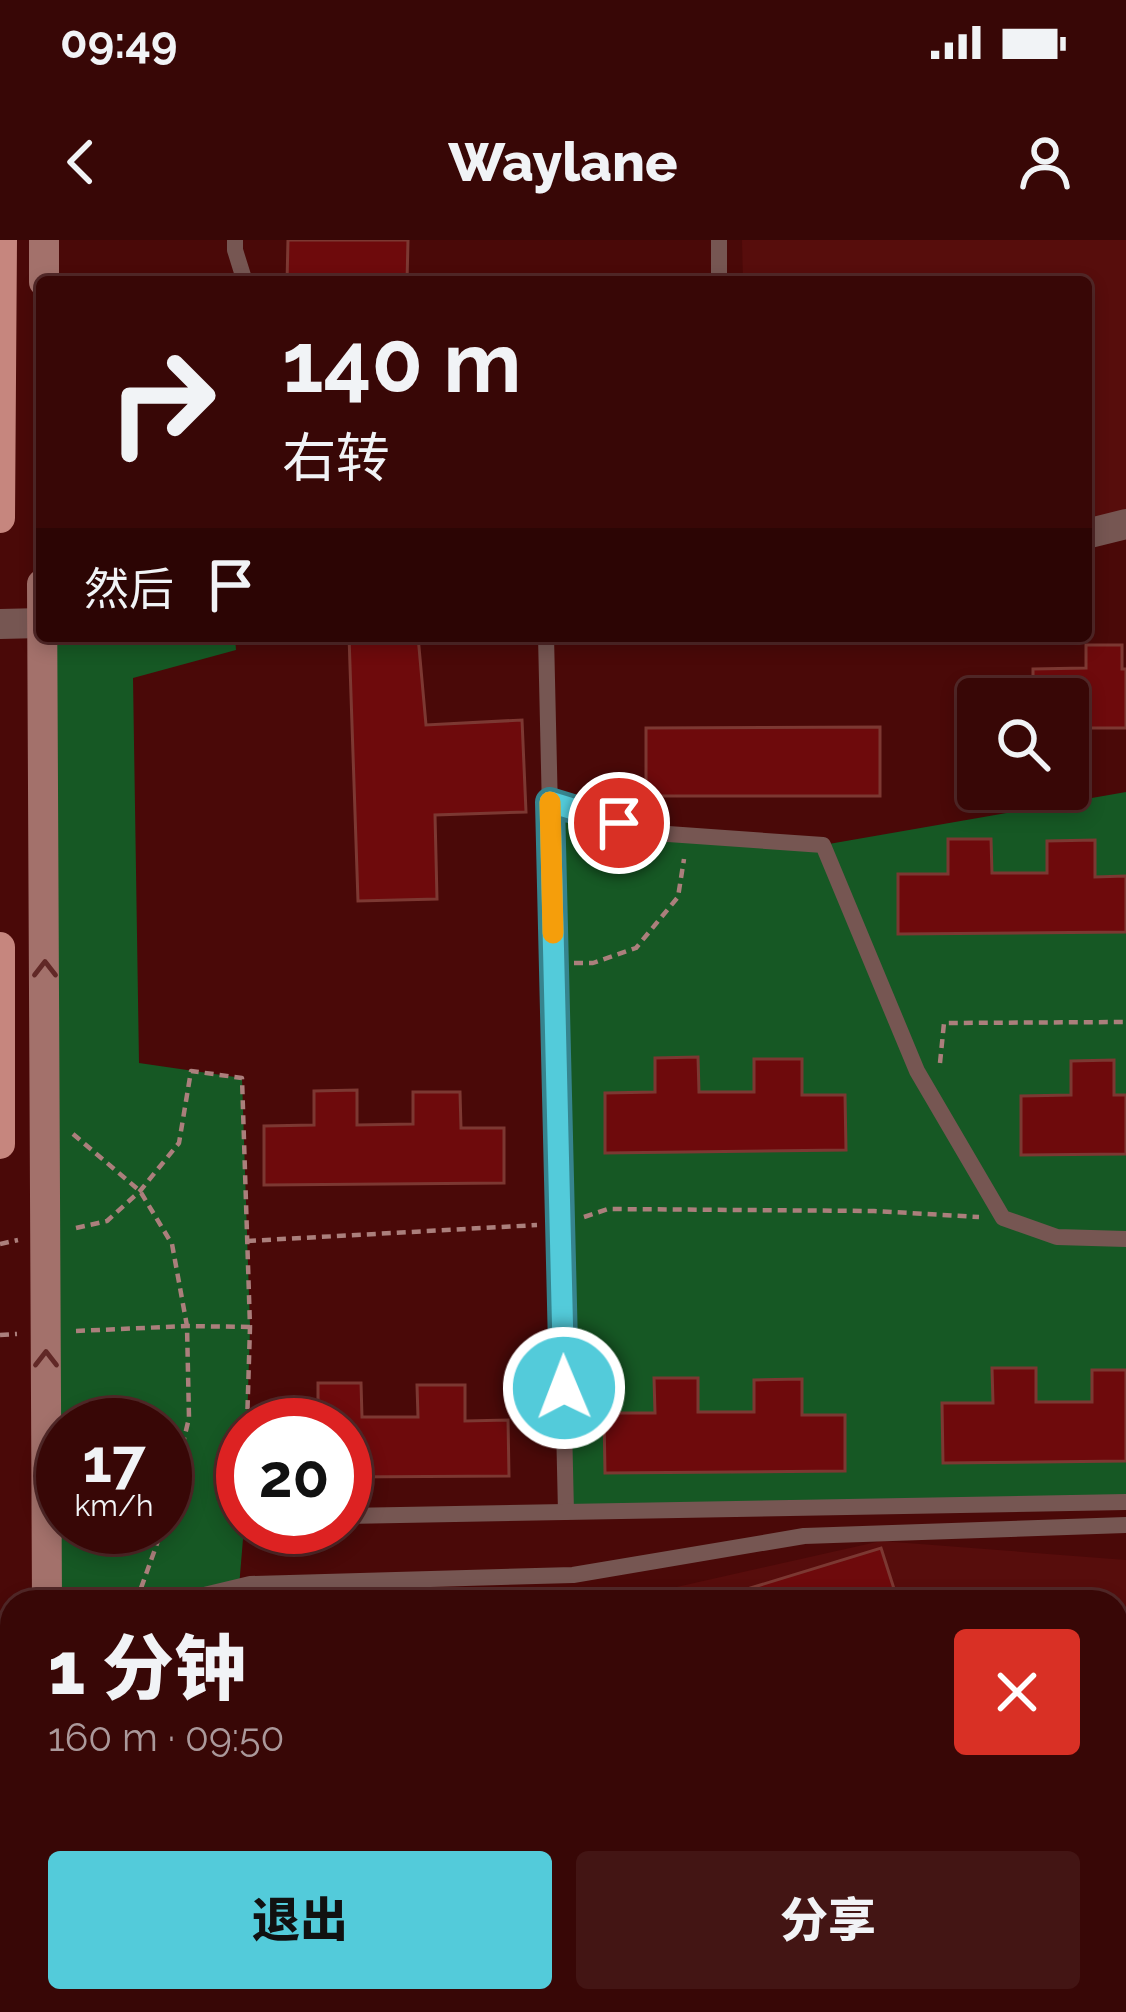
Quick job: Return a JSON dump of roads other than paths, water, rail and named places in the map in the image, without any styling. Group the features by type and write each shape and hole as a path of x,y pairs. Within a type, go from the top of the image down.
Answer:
{"main road":[{"path":"0,518 2,240"},
{"path":"0,947 0,1144"}],"street":[{"path":"44,240 44,276"},
{"path":"1092,532 1126,524"},
{"path":"0,624 36,623"},
{"path":"42,642 47,1590"}],"lane":[{"path":"235,240 243,276"},
{"path":"719,240 719,276"},
{"path":"546,642 566,1512"},
{"path":"550,802 654,833 823,845 917,1071 1003,1218 1057,1237 1126,1239"},
{"path":"372,1516 1126,1502"},
{"path":"225,1590 250,1584 573,1575 804,1535 1126,1525"}]}
